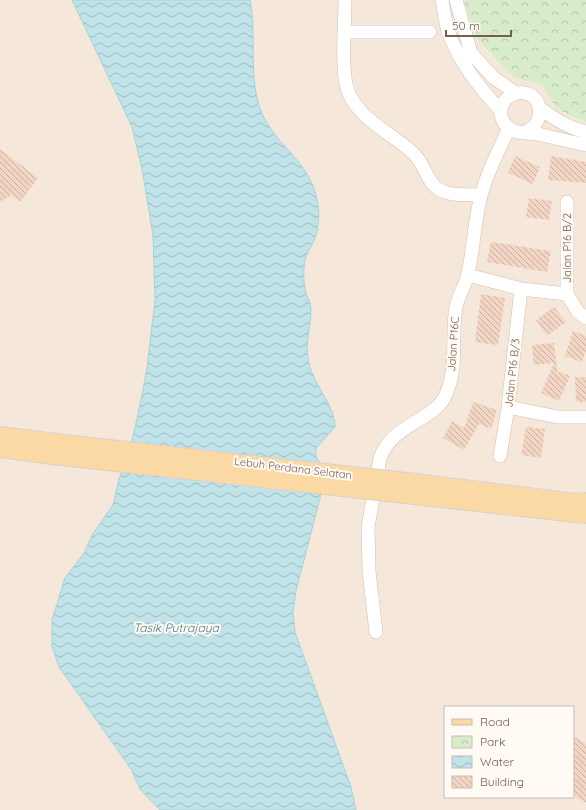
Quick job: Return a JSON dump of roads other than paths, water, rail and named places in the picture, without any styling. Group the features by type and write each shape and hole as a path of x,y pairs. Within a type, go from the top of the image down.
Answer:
{"main road":[{"name":"Lebuh Perdana Selatan","path":"0,435 54,449"},
{"name":"Lebuh Perdana Selatan","path":"0,449 54,449 405,488 575,502 586,501"},
{"name":"Lebuh Perdana Selatan","path":"405,488 586,515"}],"street":[{"path":"345,0 345,76 347,89 361,112 416,156 436,188 452,194 481,195"},
{"path":"442,0 448,30 462,61 476,84 501,111"},
{"path":"456,0 471,53 494,78 516,93"},
{"path":"345,32 430,32"},
{"path":"586,132 574,129 556,120 540,108 534,97 522,93 516,93 506,99 501,111 502,118 509,128 519,132 586,145"},
{"path":"525,132 539,120 540,108"},
{"name":"Jalan P16C","path":"376,632 369,571 368,527 380,458 394,435 435,408 445,396 454,359 453,333 456,305 468,275 481,195 509,128"},
{"name":"Jalan P16 B/2","path":"567,202 567,294"},
{"path":"468,275 521,289 567,294 578,312 586,318"},
{"name":"Jalan P16 B/3","path":"500,456 508,407 521,289"},
{"path":"508,407 558,417 586,417"}],"water":[{"name":"Tasik Putrajaya","path":"72,0 250,0 253,28 255,84 261,111 275,134 307,174 313,185 318,203 319,213 316,234 306,257 304,270 305,289 311,310 307,352 313,376 331,410 335,427 316,448 316,456 326,475 296,591 293,612 295,632 351,787 356,810 160,810 140,789 131,769 59,667 52,646 52,620 65,578 84,553 92,535 113,505 119,479 132,441 141,400 147,368 155,300 153,235 142,169 132,127"}]}
